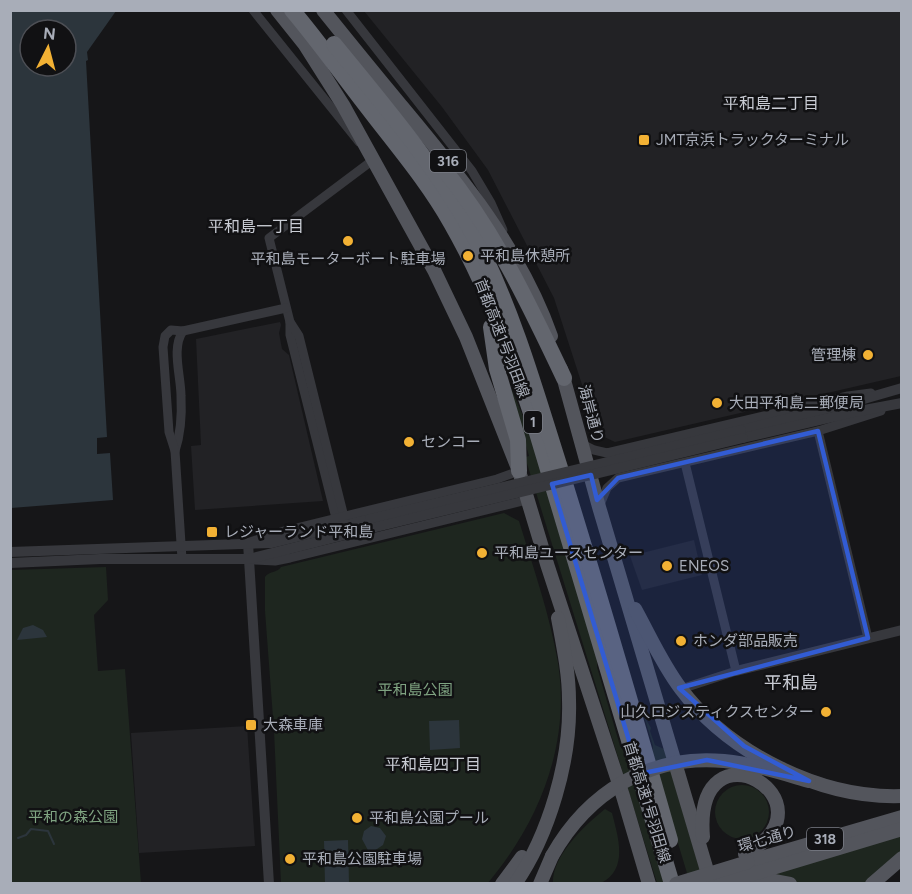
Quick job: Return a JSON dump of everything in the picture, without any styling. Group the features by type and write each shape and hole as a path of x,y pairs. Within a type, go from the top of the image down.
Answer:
{"highway":[{"name":"首都高速1号羽田線","path":"307,10 422,153 462,215 500,290 525,355 687,881"},
{"name":"首都高速1号羽田線","path":"283,12 328,54 434,195 488,295 510,349 531,413 674,884"},
{"path":"354,90 364,116 372,128"},
{"name":"1","path":"393,118 407,126 428,150 455,183 489,232 522,289 564,378"},
{"path":"474,268 479,300 531,413"},
{"path":"491,327 497,369 518,440 519,471"},
{"path":"623,649 639,731"}],"main road":[{"name":"海岸通り","path":"323,10 447,159 486,212 525,273 540,307 564,378 599,507 711,884"},
{"path":"283,12 343,105 434,270 486,387 519,471 649,884"},
{"path":"515,884 527,865 548,815 565,754 568,730 569,699 564,652 547,564"},
{"path":"627,595 662,660 681,689 710,719 744,746 809,781"},
{"path":"540,884 552,856 580,815 602,795 637,775 664,765 692,761 722,761 754,766 842,790 875,796 902,796"},
{"path":"705,862 702,825 704,802 714,785 731,776 748,776 765,784 775,797 776,822 769,837 755,849 749,868 724,882"},
{"path":"501,884 517,864 548,815"},
{"name":"環七通り","path":"749,868 902,817"},
{"name":"環七通り","path":"749,868 902,829"},
{"path":"872,884 902,858"},
{"path":"674,884 749,868 790,884"}],"street":[{"path":"253,10 370,155 269,238 290,322 290,335 340,518"},
{"path":"346,10 472,171 491,203 511,250"},
{"path":"182,559 175,452 169,432 163,342 171,330 183,331 286,308"},
{"path":"175,452 180,435 181,412 177,343 183,331"},
{"path":"582,444 607,453 848,396 897,389"},
{"path":"249,559 371,524 742,434 897,389"},
{"path":"742,434 899,404"},
{"path":"599,507 607,488 618,478 818,431 899,404"},
{"path":"818,431 868,638"},
{"path":"685,463 736,671"},
{"path":"248,543 269,535 497,479 519,471"},
{"path":"10,563 100,559 275,561 527,500"},
{"path":"10,552 272,543 371,524"},
{"path":"248,543 269,884"},
{"path":"681,689 736,671 902,630"}],"highlighted area":[{"path":"818,431 868,638 679,688 744,746 809,781 707,760 639,774 552,484 591,475 597,500 618,478"}],"shaded area":[{"path":"11,10 116,11 87,52 88,60 86,61 107,437 97,438 97,454 110,453 113,500 11,508"},
{"path":"364,11 901,11 901,376 615,442 598,434 554,298 488,170 442,107"},
{"path":"280,322 279,333 282,349 289,355 323,501 195,510 191,446 201,445 196,339"},
{"name":"ENEOS","path":"694,540 702,575 642,590 630,556"},
{"path":"33,625 43,630 47,637 17,640 23,628"},
{"path":"459,720 460,748 430,750 429,721"},
{"path":"247,726 255,846 139,853 131,733"},
{"path":"371,826 380,828 386,836 383,845 374,851 375,854 382,856 383,860 374,866 370,863 371,856 362,839 364,831"},
{"path":"348,840 349,883 325,883 324,841"}],"green space":[{"path":"508,381 528,428 598,652 597,667 620,746 630,758 668,883 657,883 525,457 529,456"},
{"name":"平和島公園","path":"504,513 519,521 550,627 558,663 561,693 560,723 555,752 536,808 522,834 488,883 281,883 265,577 281,567"},
{"name":"平和の森公園","path":"106,567 108,600 94,615 98,671 125,669 141,883 11,883 11,570"},
{"path":"644,716 651,728 655,745 664,749 704,883 690,883 652,757 653,746"},
{"path":"742,785 752,787 761,793 767,802 769,812 767,822 761,831 752,837 742,839 732,837 723,831 717,822 715,812 717,802 723,793 732,787"},
{"path":"605,809 612,813 619,842 615,870 601,883 553,883 558,862 571,842"},
{"path":"901,835 901,853 867,883 798,883 765,877"}],"waterway":[{"path":"18,838 26,835 31,829 48,831 54,844"}],"place":[{"name":"JMT京浜トラックターミナル","path":"644,140"},
{"name":"平和島モーターボート駐車場","path":"348,241"},
{"name":"平和島休憩所","path":"468,256"},
{"name":"管理棟","path":"868,355"},
{"name":"大田平和島二郵便局","path":"717,403"},
{"name":"センコー","path":"409,442"},
{"name":"レジャーランド平和島","path":"212,532"},
{"name":"平和島ユースセンター","path":"482,553"},
{"name":"ENEOS","path":"667,566"},
{"name":"ホンダ部品販売","path":"681,641"},
{"name":"山久ロジスティクスセンター","path":"826,712"},
{"name":"大森車庫","path":"251,725"},
{"name":"平和島公園プール","path":"357,818"},
{"name":"平和島公園駐車場","path":"290,859"}],"district":[{"name":"平和島二丁目","path":"771,103"},
{"name":"平和島一丁目","path":"256,226"},
{"name":"平和島","path":"791,683"},
{"name":"平和島四丁目","path":"433,764"}]}
